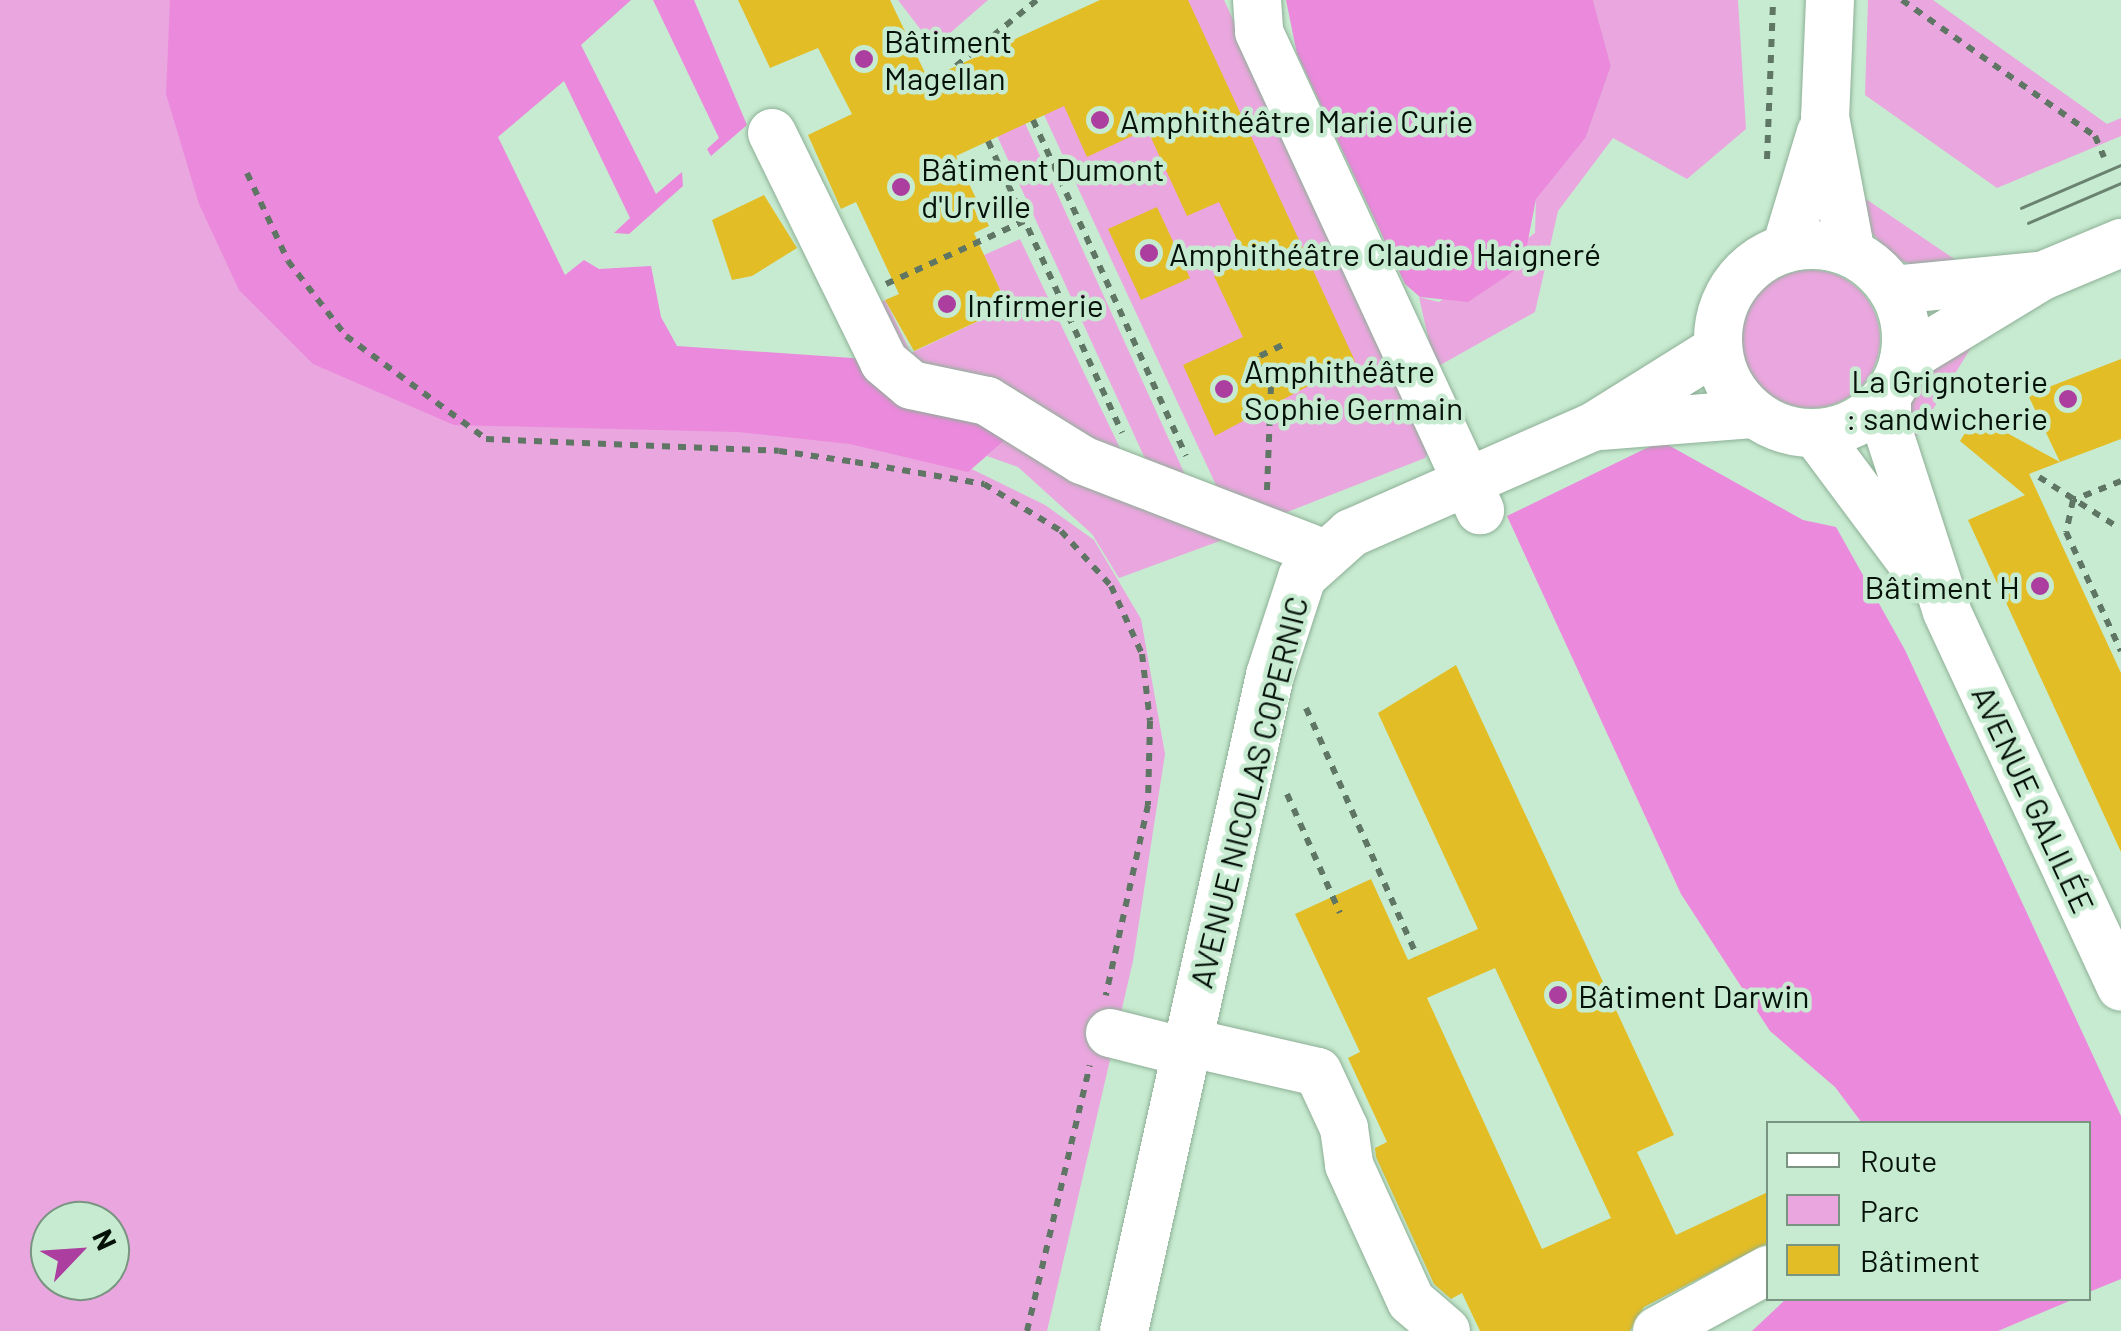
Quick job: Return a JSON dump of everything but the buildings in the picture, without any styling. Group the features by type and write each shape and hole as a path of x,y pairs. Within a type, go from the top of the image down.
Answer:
{"street":[{"path":"1257,0 1260,32 1474,496"},
{"path":"1830,0 1825,116 1852,253 1893,290 1905,324 1896,378"},
{"path":"1786,248 1825,116"},
{"path":"772,133 884,362 912,385 988,401 1082,460 1324,553"},
{"path":"1852,253 1786,248 1746,272 1729,294 1718,349 1730,384 1754,414 1816,434 1868,416 1896,378 2042,276 2121,243"},
{"path":"1893,290 2042,276"},
{"name":"AVENUE NICOLAS COPERNIC","path":"1124,1331 1284,619 1302,577 1324,553 1474,496 1718,349"},
{"name":"AVENUE GALILÉE","path":"1896,378 1887,427 1948,612 2121,986"},
{"name":"AVENUE NICOLAS COPERNIC","path":"1593,427 1754,414"},
{"name":"AVENUE GALILÉE","path":"1816,434 1948,612"},
{"path":"1104,1032 1318,1072 1344,1128 1349,1166 1411,1300 1446,1331"},
{"path":"1657,1331 1766,1271"}],"path":[{"path":"956,66 1037,0"},
{"path":"1767,164 1773,0"},
{"path":"1902,0 2095,136 2104,157"},
{"path":"1033,120 1210,509"},
{"path":"988,142 1146,484"},
{"path":"247,173 288,260 346,336 486,439 779,451 984,484 1061,531 1111,586 1142,654 1150,721 1148,805 1104,1032 1026,1331"},
{"path":"854,298 1024,222"},
{"path":"1267,530 1272,387 1260,356 1285,344"},
{"path":"1946,412 1968,428"},
{"path":"2039,476 2119,528"},
{"path":"2073,500 2121,481"},
{"path":"2073,500 2066,532 2121,651"},
{"path":"1298,689 1417,956"},
{"path":"1279,774 1340,912"}],"green space":[{"path":"0,0 225,0 353,294 941,454 1045,505 1094,540 1141,619 1165,754 1133,961 1047,1331 0,1331"},
{"path":"898,0 988,0 934,47"},
{"path":"1134,0 1224,0 1430,449 1425,458 1272,518 1222,498 1026,76"},
{"path":"1593,0 1738,0 1746,129 1687,179 1613,138 1558,211 1535,312 1435,368 1419,297 1439,302 1535,233 1536,199 1546,179 1586,137 1611,66"},
{"path":"1868,0 1933,0 2107,124 2121,118 2121,136 1997,188 1865,95"},
{"path":"1005,79 1191,488 1153,476 977,92"},
{"path":"1857,193 1969,269 1927,270 1896,259 1869,230"},
{"path":"1020,239 1129,467 921,377 873,306 885,300 911,353 1008,307 984,255"},
{"path":"1811,270 1837,275 1860,290 1875,313 1880,339 1875,365 1860,388 1837,403 1811,408 1785,403 1762,388 1747,365 1742,339 1747,313 1762,290 1785,275"},
{"path":"1982,330 1907,451 1905,407 1919,379"},
{"path":"991,419 1236,535 1119,578 1092,534 1018,467 987,456 1004,441"}],"shaded area":[{"path":"170,0 631,0 581,45 656,194 682,172 683,186 629,234 614,233 630,218 564,81 498,137 565,275 584,260 599,269 651,266 661,317 677,346 867,359 986,413 1004,441 968,472 850,444 738,432 454,425 313,364 239,290 199,204 166,94"},
{"path":"653,0 694,0 747,125 711,156 707,149 719,138"},
{"path":"1286,0 1593,0 1611,66 1586,137 1536,199 1524,261 1507,276 1468,302 1420,297 1405,284 1297,54"},
{"path":"1661,441 1803,520 1836,527 1905,650 2121,1116 2121,1279 2091,1291 2091,1121 1860,1121 1835,1087 1770,1031 1681,894 1507,516"},
{"path":"1783,1301 2069,1301 1998,1331 1752,1331"}],"tram line":[{"path":"2021,208 2121,165"},
{"path":"2028,223 2121,183"}],"place":[{"name":"Bâtiment Magellan","path":"864,59"},
{"name":"Amphithéâtre Marie Curie","path":"1100,120"},
{"name":"Bâtiment Dumont d'Urville","path":"901,187"},
{"name":"Amphithéâtre Claudie Haigneré","path":"1149,253"},
{"name":"Infirmerie","path":"947,304"},
{"name":"Amphithéâtre Sophie Germain","path":"1224,389"},
{"name":"La Grignoterie : sandwicherie","path":"2068,399"},
{"name":"Bâtiment H","path":"2040,586"},
{"name":"Bâtiment Darwin","path":"1558,995"}]}
